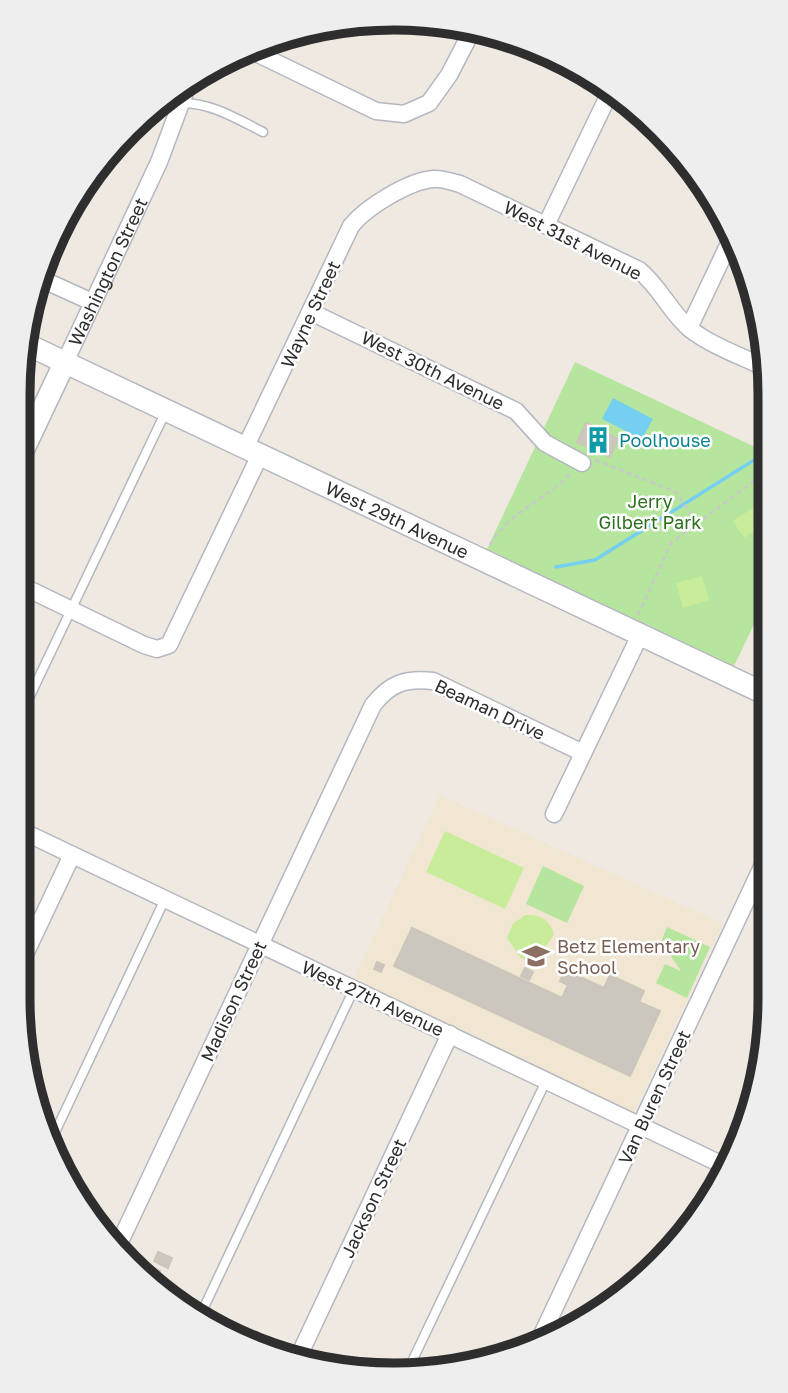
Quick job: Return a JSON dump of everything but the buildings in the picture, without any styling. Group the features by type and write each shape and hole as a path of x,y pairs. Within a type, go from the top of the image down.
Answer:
{"street":[{"path":"260,55 376,111 404,114 429,103 449,75 469,38"},
{"path":"546,225 607,99"},
{"name":"Washington Street","path":"30,436 159,162 173,104"},
{"name":"West 31st Avenue","path":"392,195 432,179 460,184 639,270 655,283 690,328 706,340 756,364"},
{"name":"Wayne Street","path":"72,609 157,649 169,645 189,609 311,312 351,226 360,215 392,195"},
{"path":"690,328 727,247"},
{"path":"48,281 92,302"},
{"name":"West 30th Avenue","path":"311,312 516,411 545,443 582,463"},
{"name":"West 29th Avenue","path":"33,346 758,690"},
{"path":"30,590 72,609"},
{"path":"554,814 635,633"},
{"name":"Beaman Drive","path":"350,754 373,705 383,692 397,683 413,679 433,681 456,691 583,753"},
{"name":"Madison Street","path":"121,1240 350,754"},
{"name":"West 27th Avenue","path":"30,835 719,1163"},
{"path":"30,944 72,855"},
{"name":"Van Buren Street","path":"544,1331 758,876"},
{"name":"Jackson Street","path":"301,1351 450,1034"}],"lane":[{"path":"179,100 217,109 264,132"},
{"path":"30,696 166,411"},
{"path":"55,1132 165,899"},
{"path":"203,1309 354,989"},
{"path":"412,1362 546,1081"}],"path":[{"path":"487,552 505,522 560,486 582,463"},
{"path":"604,465 676,492 695,520"},
{"path":"635,633 671,542 695,520 758,478"}],"shaded area":[{"name":"Betz Elementary School","path":"440,795 723,924 630,1121 350,987"}],"green space":[{"name":"Jerry Gilbert Park","path":"575,362 758,448 758,616 734,666 487,549"},
{"path":"758,505 758,529 744,538 733,521"},
{"path":"702,576 709,600 683,608 676,583"},
{"path":"445,831 524,868 505,909 426,872"},
{"path":"543,866 584,886 567,923 526,904"},
{"path":"525,915 544,918 554,934 538,959 530,963 520,957 507,938 513,924"},
{"path":"667,927 710,947 687,998 656,983 665,964 681,971 661,942"}],"water":[{"path":"613,398 653,419 642,439 602,419"}],"waterway":[{"path":"556,567 595,560 758,458"}],"place":[{"name":"Poolhouse","path":"598,440"},
{"name":"Betz Elementary School","path":"536,956"}]}
